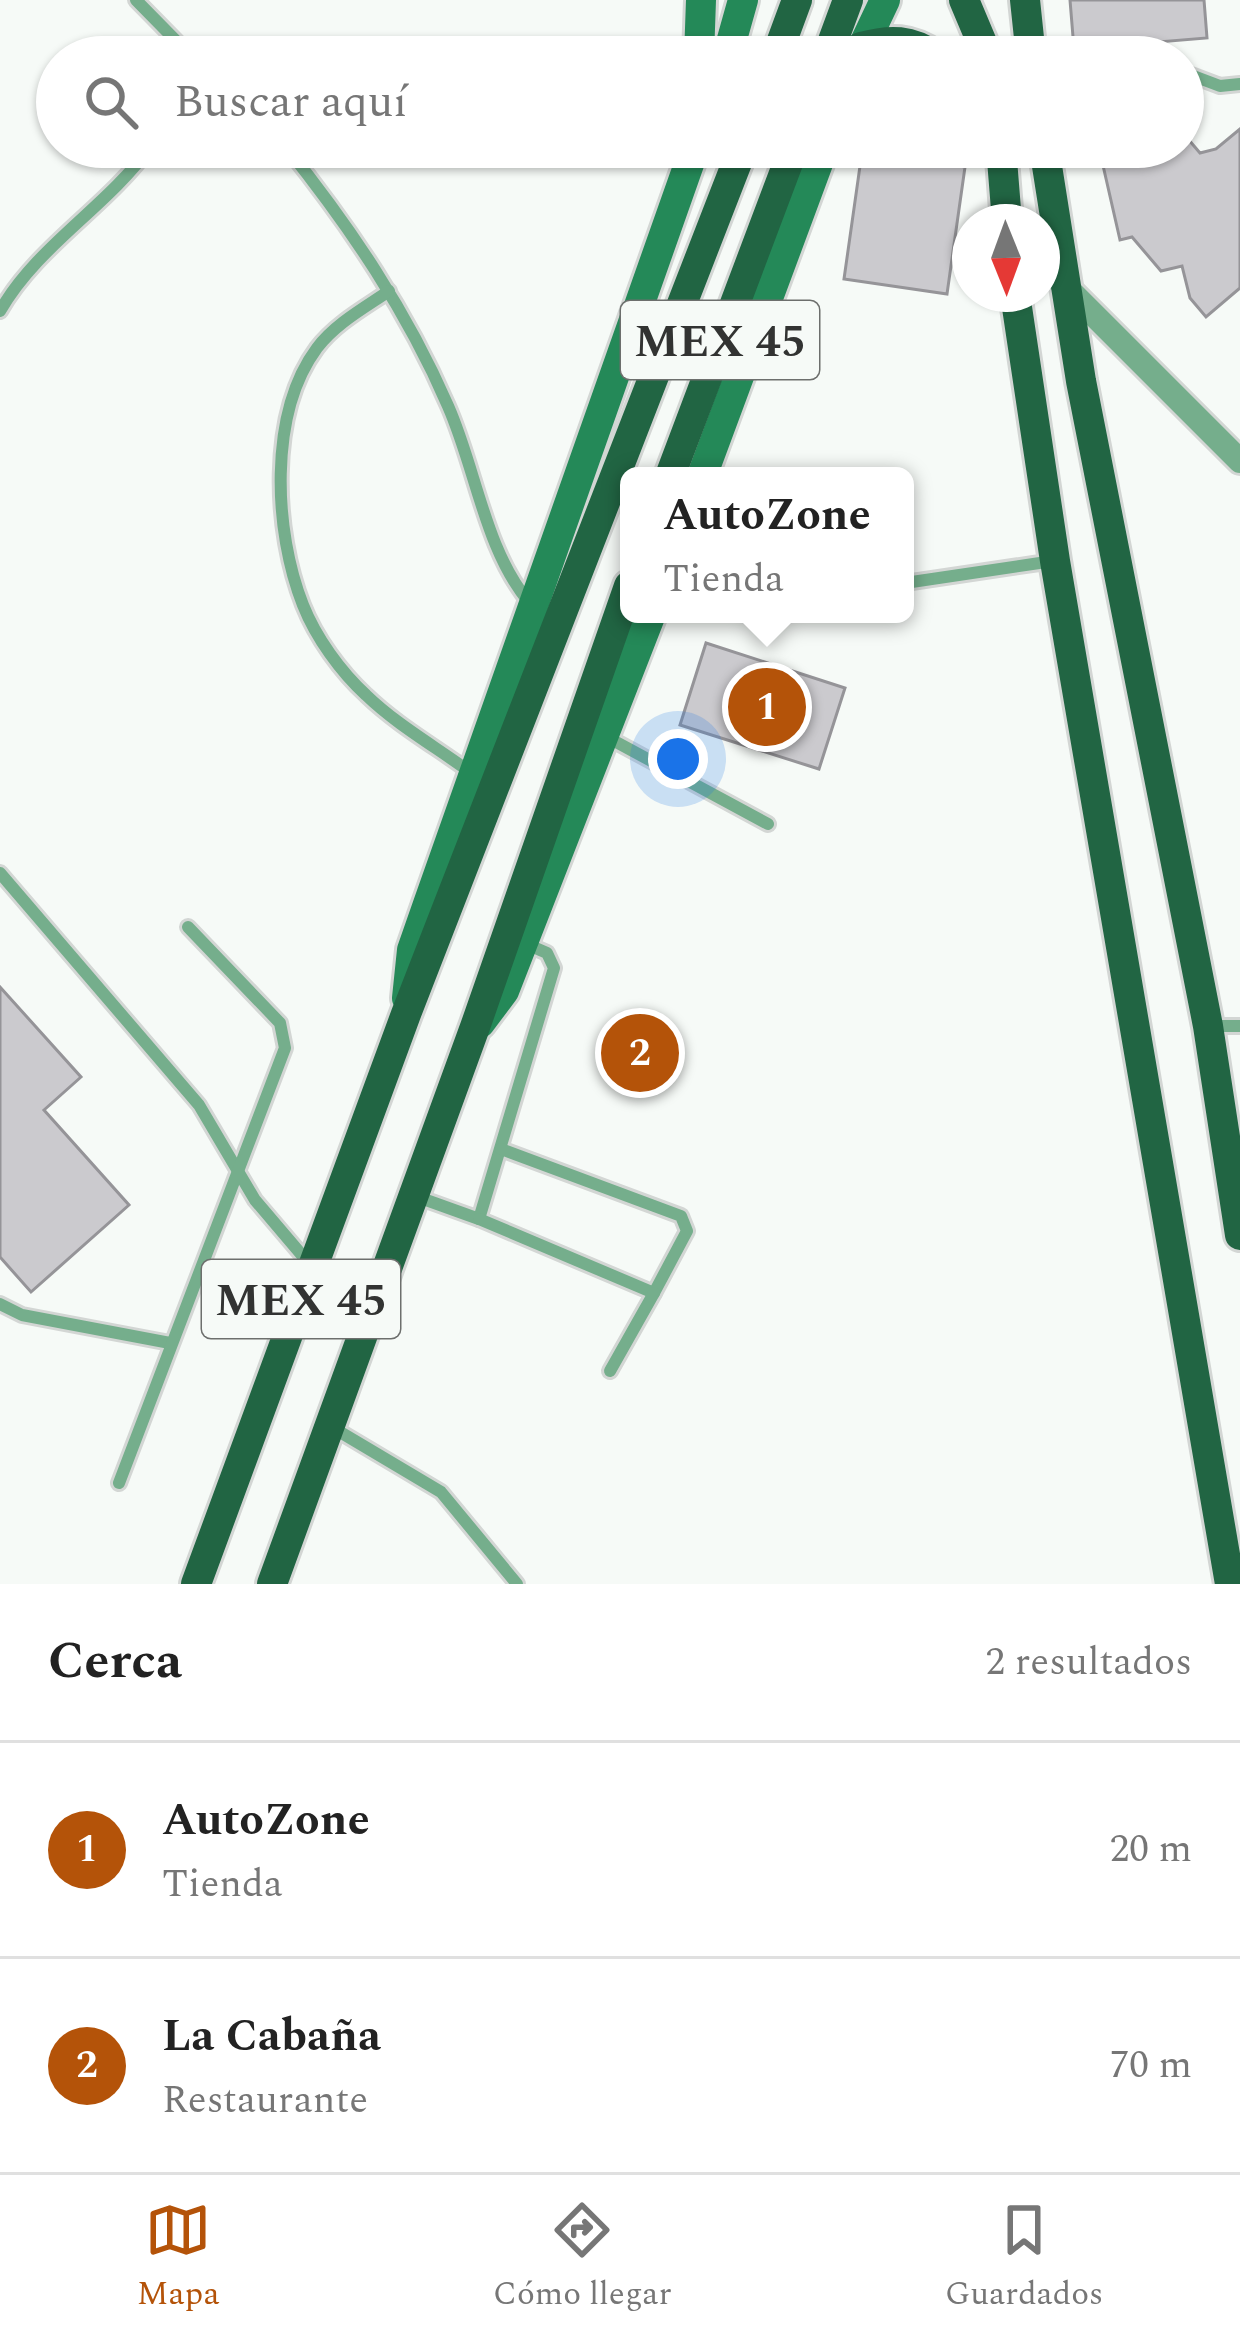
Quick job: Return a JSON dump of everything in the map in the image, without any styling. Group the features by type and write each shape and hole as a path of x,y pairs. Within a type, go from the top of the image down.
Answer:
{"main road":[{"path":"700,36 701,0"},
{"path":"733,36 743,0"},
{"path":"784,36 797,0"},
{"path":"835,36 848,0"},
{"path":"868,36 885,0"},
{"path":"964,0 979,36"},
{"path":"1025,0 1029,36"},
{"path":"677,199 682,168"},
{"path":"406,1014 412,950 688,168"},
{"name":"MEX 45","path":"196,1584 406,1014 735,168"},
{"name":"MEX 45","path":"673,467 786,168"},
{"path":"705,467 816,168"},
{"path":"1002,168 1005,204"},
{"path":"1046,168 1048,204"},
{"path":"1060,299 1081,381 1208,1026 1240,1235"},
{"path":"1017,312 1054,561 1230,1584"},
{"path":"1028,391 1081,381"},
{"name":"MEX 45","path":"272,1584 476,1027 620,612"},
{"path":"476,1027 497,1004 523,943 648,623"}],"street":[{"path":"1060,279 1234,445"}],"lane":[{"path":"136,0 171,36"},
{"path":"1204,80 1220,86 1240,85"},
{"path":"0,311 38,256 134,168"},
{"path":"303,168 342,217 429,362 452,413 502,566 531,604"},
{"path":"388,291 335,328 301,375 284,421 281,458 289,555 303,606 324,645 349,676 382,709 472,773"},
{"path":"914,582 1054,561"},
{"path":"604,736 768,824"},
{"path":"0,873 199,1105 254,1200 312,1268"},
{"path":"119,1483 237,1165 282,1060 280,1023 188,927"},
{"path":"479,1219 554,968 547,953 523,943"},
{"path":"1208,1026 1240,1026"},
{"path":"501,1150 687,1222 687,1231 655,1293 610,1371"},
{"path":"415,1196 655,1293"},
{"path":"0,1304 22,1315 170,1343"},
{"path":"329,1425 441,1492 517,1584"}],"building":[{"path":"1070,0 1204,0 1207,38 1073,36"},
{"path":"1240,129 1240,288 1206,317 1190,298 1182,266 1161,271 1132,237 1120,240 1104,168 1204,168 1204,152 1216,149"},
{"path":"860,168 965,168 960,204 952,204 947,294 844,279"},
{"path":"706,643 845,688 819,769 680,725"},
{"path":"0,987 81,1077 44,1110 129,1205 31,1292 0,1257"}],"place":[{"name":"AutoZone","path":"767,707"},
{"name":"La Cabaña","path":"640,1053"}]}
